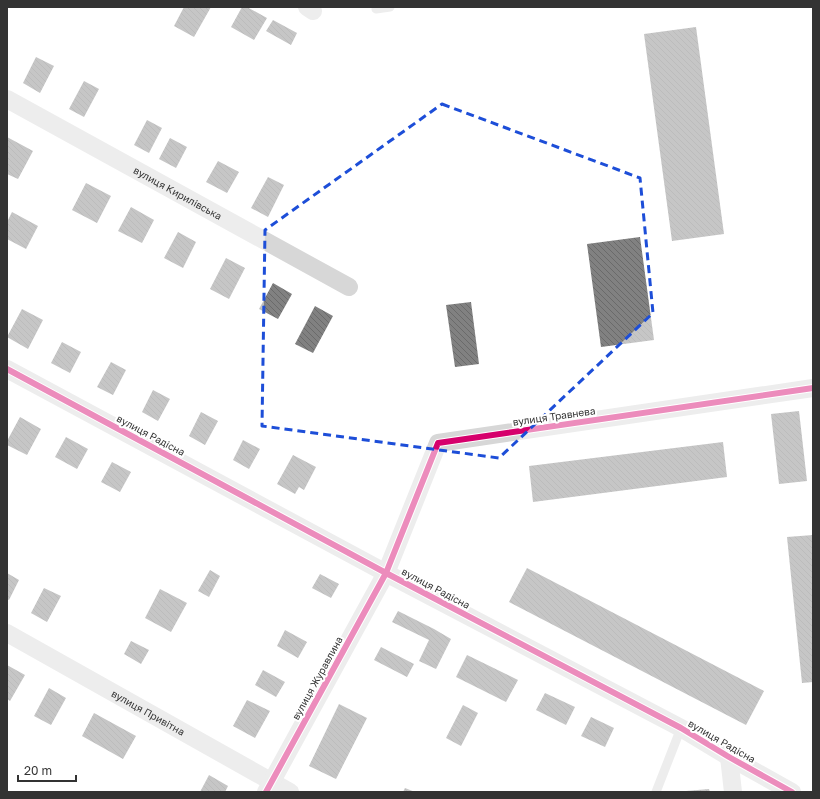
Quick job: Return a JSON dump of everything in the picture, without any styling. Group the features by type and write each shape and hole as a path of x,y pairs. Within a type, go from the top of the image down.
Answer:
{"street":[{"name":"вулиця Кирилівська","path":"7,99 349,287"},
{"name":"вулиця Радісна","path":"7,369 386,573 681,728 792,792"},
{"name":"вулиця Травнева","path":"386,573 438,443 813,388"},
{"name":"вулиця Журавлина","path":"269,787 386,573"},
{"name":"вулиця Привітна","path":"7,633 269,787 290,792"},
{"path":"729,757 733,792"}],"lane":[{"path":"376,9 390,7"},
{"path":"656,792 681,728"}],"highlighted area":[{"path":"442,104 640,178 653,313 499,458 262,426 265,230"}],"building":[{"path":"184,7 211,7 194,37 174,26"},
{"path":"242,7 247,7 267,18 254,40 231,27"},
{"path":"273,20 297,33 291,45 266,31"},
{"path":"696,27 724,234 672,241 644,34"},
{"path":"36,57 54,66 40,93 23,83"},
{"path":"84,81 99,89 84,117 69,109"},
{"path":"147,120 162,128 149,153 134,145"},
{"path":"7,137 33,151 18,179 7,174"},
{"path":"170,138 187,147 176,168 159,159"},
{"path":"218,161 239,172 227,193 206,182"},
{"path":"268,177 284,185 268,217 251,208"},
{"path":"86,183 111,196 97,223 72,210"},
{"path":"131,207 154,220 142,243 118,231"},
{"path":"12,212 38,226 26,249 7,239 7,222"},
{"path":"178,232 196,242 183,268 164,258"},
{"path":"640,237 654,340 601,347 587,244"},
{"path":"226,258 245,268 229,299 210,289"},
{"path":"273,283 292,294 278,319 259,309"},
{"path":"471,302 479,364 455,367 446,305"},
{"path":"315,306 333,316 313,353 295,344"},
{"path":"22,309 43,320 28,349 7,337"},
{"path":"62,342 81,352 70,373 51,363"},
{"path":"111,362 126,370 113,395 97,387"},
{"path":"153,390 170,399 158,421 142,412"},
{"path":"799,411 807,481 779,484 771,414"},
{"path":"201,412 218,421 205,445 189,436"},
{"path":"20,417 41,429 27,455 7,445 7,441"},
{"path":"66,437 88,449 77,469 55,457"},
{"path":"243,440 260,449 249,469 233,460"},
{"path":"723,442 727,477 533,502 529,466"},
{"path":"293,455 316,467 304,490 299,487 295,494 277,484"},
{"path":"112,462 131,472 120,492 101,482"},
{"path":"813,535 813,682 802,683 787,537"},
{"path":"527,568 764,691 746,725 509,602"},
{"path":"210,570 220,576 209,597 198,591"},
{"path":"7,573 19,580 9,600 7,599"},
{"path":"320,574 339,584 331,598 312,588"},
{"path":"44,588 61,596 47,622 31,613"},
{"path":"160,589 187,603 171,632 145,618"},
{"path":"398,611 451,639 436,669 419,661 429,640 392,622"},
{"path":"285,630 307,642 298,658 277,646"},
{"path":"131,641 149,650 141,664 124,654"},
{"path":"381,647 414,664 407,677 374,660"},
{"path":"467,655 518,680 506,702 456,677"},
{"path":"7,665 25,675 10,701 7,699"},
{"path":"263,670 285,682 276,697 255,685"},
{"path":"49,688 66,698 51,725 34,716"},
{"path":"545,693 575,707 566,725 536,710"},
{"path":"247,700 270,711 255,738 233,726"},
{"path":"339,704 367,718 336,779 309,766"},
{"path":"463,705 478,713 461,746 446,738"},
{"path":"94,713 136,736 123,759 82,736"},
{"path":"591,717 614,728 605,747 581,736"},
{"path":"209,775 228,786 225,792 200,792"},
{"path":"405,788 415,792 403,792"},
{"path":"709,789 710,792 686,792 686,791"}],"cycle path":[{"path":"7,369 386,573 681,728 792,792"},
{"path":"266,792 386,573 438,443 813,388"}]}
